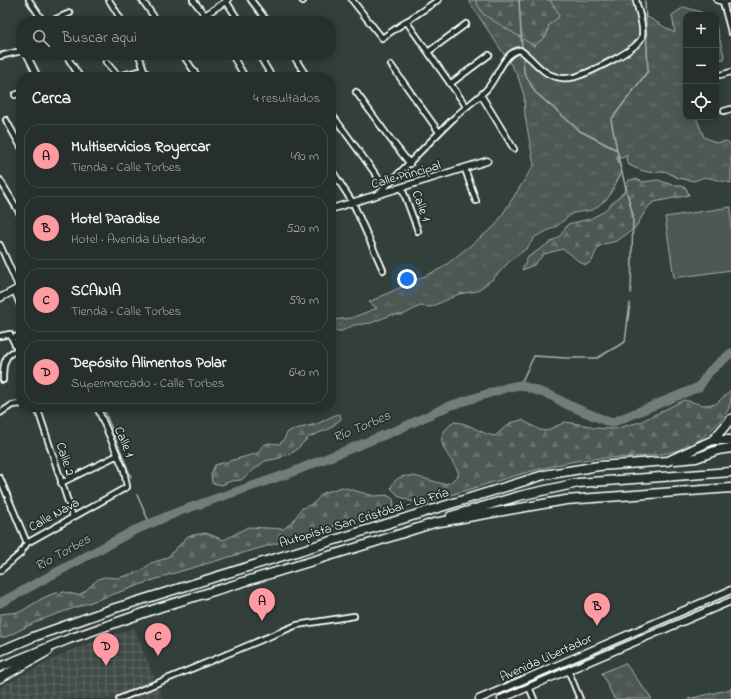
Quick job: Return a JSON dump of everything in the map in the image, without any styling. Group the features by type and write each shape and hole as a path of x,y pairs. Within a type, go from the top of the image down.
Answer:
{"highway":[{"name":"Autopista San Cristóbal - La Fría","path":"1,651 109,610 544,475 599,466 668,461 713,440 731,420"},
{"path":"713,440 731,440"},
{"path":"668,461 696,458 718,450 731,448"},
{"path":"434,523 469,509 572,484 731,472"},
{"name":"Autopista San Cristóbal - La Fría","path":"0,667 69,639 161,607 434,523 566,500 731,488"},
{"path":"0,678 69,639"}],"main road":[{"name":"Calle Principal","path":"336,207 465,169 486,161"},
{"path":"0,298 16,289"},
{"name":"Avenida Libertador","path":"479,699 731,590"},
{"name":"Avenida Libertador","path":"501,699 731,601"}],"street":[{"path":"29,0 40,16"},
{"path":"109,0 119,16"},
{"path":"142,0 153,16"},
{"path":"193,0 206,15 227,1 236,16"},
{"path":"251,0 263,16"},
{"path":"352,0 380,38 438,0"},
{"path":"378,194 410,164 439,132 466,106 481,95 495,80 506,58 513,51 520,50 546,72 562,78 582,74 631,50 639,43 642,37 636,0"},
{"path":"717,0 723,2 731,1"},
{"path":"723,2 731,32"},
{"path":"63,16 70,13"},
{"path":"406,21 466,106"},
{"path":"428,52 466,24"},
{"path":"0,56 16,52"},
{"path":"450,84 489,55"},
{"path":"30,60 36,72"},
{"path":"69,60 77,72"},
{"path":"135,72 144,70 141,60"},
{"path":"186,60 194,72"},
{"path":"235,60 242,72"},
{"path":"262,60 269,72"},
{"path":"297,60 305,72"},
{"path":"106,62 115,72"},
{"path":"391,65 439,132"},
{"path":"720,75 731,72"},
{"path":"356,92 410,164"},
{"path":"481,95 514,149"},
{"path":"724,111 731,109"},
{"path":"6,120 16,138"},
{"path":"336,120 385,187"},
{"path":"465,169 476,201"},
{"path":"336,176 353,202 383,270"},
{"path":"0,180 16,207"},
{"name":"Calle 1","path":"402,188 418,231"},
{"path":"0,245 16,283"},
{"path":"0,336 10,334 16,346"},
{"path":"12,338 16,337"},
{"path":"3,380 5,360 12,352 16,351"},
{"path":"0,413 12,405 16,405"},
{"name":"Calle 2","path":"38,412 73,517"},
{"name":"Calle 1","path":"99,412 118,455 126,478 127,487"},
{"path":"61,483 118,455"},
{"path":"0,478 27,543"},
{"name":"Calle Nava","path":"1,569 20,554 27,543 127,487"},
{"path":"119,699 297,625 354,616"},
{"path":"568,670 580,699"},
{"path":"529,687 534,699"}],"shaded area":[{"path":"134,628 163,699 0,699 0,687 73,649"}],"green space":[{"path":"468,0 637,0 639,12 675,33 672,15 684,7 701,12 683,12 683,120 697,120 704,137 717,143 727,141 731,145 731,183 705,177 694,181 678,178 665,171 656,173 647,172 629,165 626,159 627,155 622,158 616,157 620,165 621,174 608,198 593,210 573,213 557,226 535,237 527,248 509,262 494,278 477,291 459,294 431,307 420,306 403,315 391,315 371,323 354,325 342,331 336,331 336,320 351,318 377,308 369,302 442,268 495,226 534,165 525,116 524,95 517,74"},
{"path":"475,0 550,0 559,14 558,18 549,25 546,36 534,46 483,14"},
{"path":"719,36 725,59 719,60"},
{"path":"636,179 643,182 658,180 672,185 679,185 686,188 689,195 654,202 648,207 635,228 617,241 598,247 592,261 586,265 563,249 544,254 534,265 522,270 528,257 560,236 568,224 590,219 603,212 624,192 629,180"},
{"path":"731,207 731,270 674,278 665,217"},
{"path":"731,390 730,406 724,416 701,439 684,448 648,456 590,459 552,466 418,504 400,497 391,488 395,481 406,476 414,476 443,484 450,483 459,474 443,447 442,441 446,429 454,422 465,424 484,433 495,436 510,423 522,420 540,430 546,431 565,422 594,428 614,429 640,422 684,400 703,405 716,404"},
{"path":"340,414 341,419 329,429 309,437 294,452 280,458 265,461 241,480 231,481 222,485 212,483 211,474 215,465 258,453 263,445 269,443 279,444 291,430 317,424"},
{"path":"342,487 374,496 387,495 393,499 394,505 390,510 168,575 40,620 6,637 0,637 0,614 20,612 43,598 55,593 64,592 78,595 84,592 98,579 104,577 118,578 141,571 151,563 169,556 188,536 206,533 224,540 248,527 284,529 294,520 301,509 314,503 323,493"},
{"path":"625,663 652,699 614,699 602,673"},
{"path":"731,689 731,699 688,699"}],"waterway":[{"path":"519,0 522,48"},
{"path":"631,293 633,216 620,165 611,120 648,71 645,0"},
{"path":"523,54 524,72 535,92 580,131 617,150"},
{"path":"0,187 16,214"},
{"path":"520,385 534,356 597,358 625,342 630,303"},
{"name":"Río Torbes","path":"0,603 133,531 180,511 290,473 399,429 449,406 509,387 520,385 552,396 568,405 611,423 699,387 709,372 731,353"},
{"path":"105,412 131,477"},
{"path":"137,495 150,524"}],"place":[{"name":"Multiservicios Royercar","path":"262,621"},
{"name":"Hotel Paradise","path":"597,626"},
{"name":"SCANIA","path":"158,656"},
{"name":"Depósito Alimentos Polar","path":"106,666"}]}
